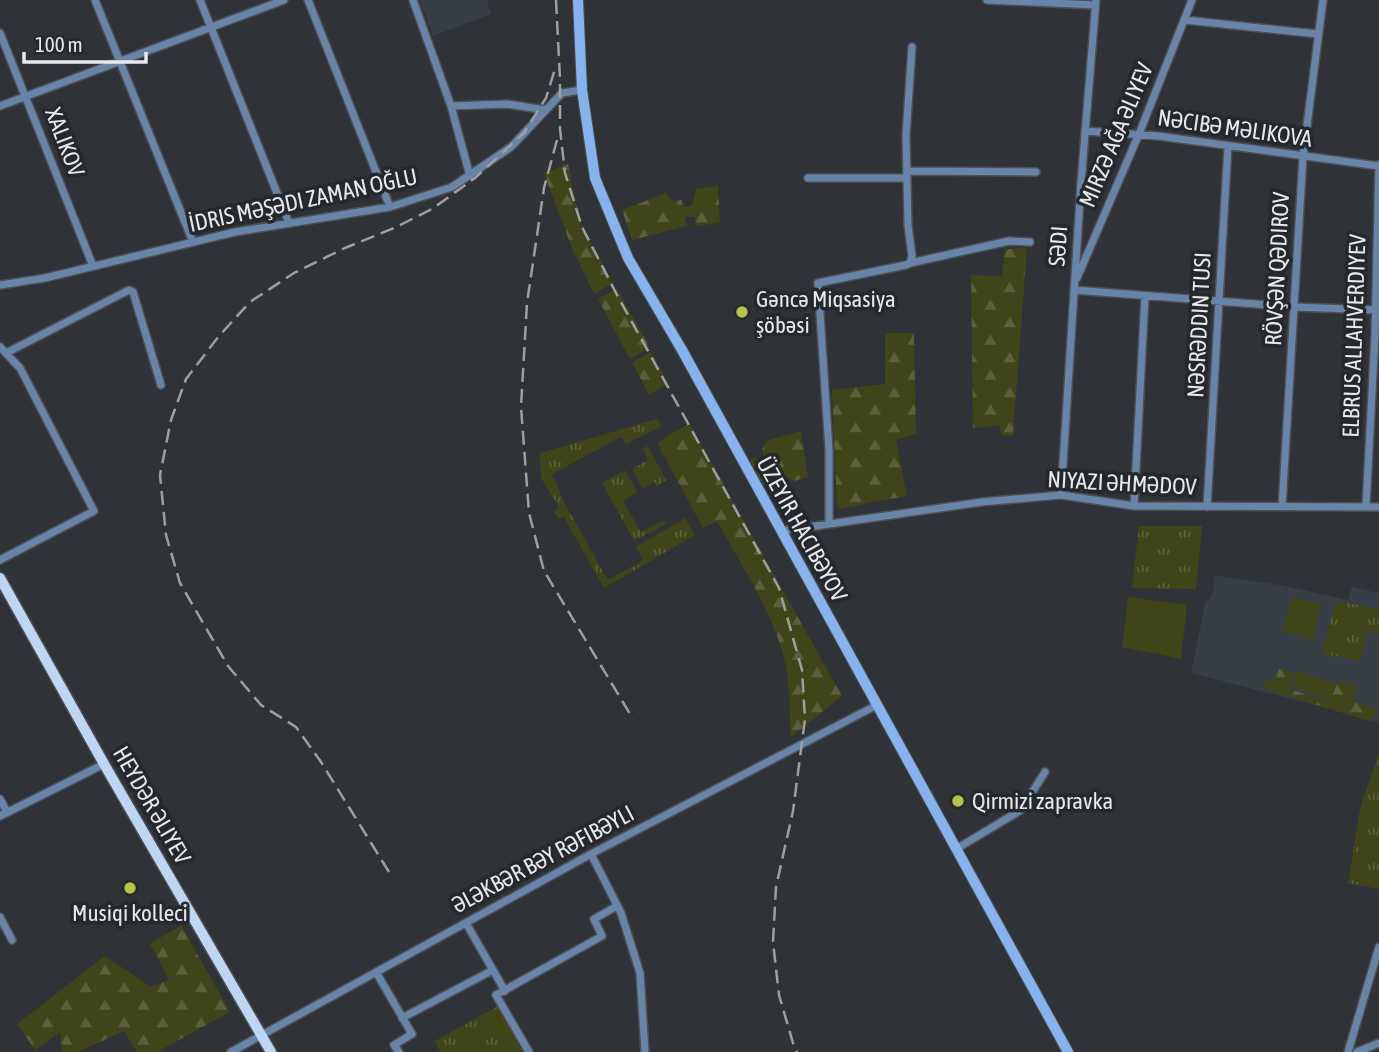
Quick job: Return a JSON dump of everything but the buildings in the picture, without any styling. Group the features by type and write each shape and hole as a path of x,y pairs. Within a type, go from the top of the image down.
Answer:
{"main road":[{"path":"578,0 582,90 595,178 628,258 682,350 1068,1052"},
{"name":"HEYDƏR ƏLIYEV","path":"0,579 271,1052"}],"street":[{"path":"95,0 193,242"},
{"path":"200,0 289,223"},
{"path":"0,106 284,0"},
{"path":"308,0 390,206"},
{"path":"413,0 451,106 470,176"},
{"path":"987,0 1096,2"},
{"name":"MIRZƏ AĞA ƏLIYEV","path":"1074,288 1192,0"},
{"name":"RÖVŞƏN QƏDIROV","path":"1282,507 1303,157 1323,0"},
{"name":"SƏDI","path":"1061,495 1096,2"},
{"path":"1185,20 1318,34"},
{"path":"0,33 93,266"},
{"path":"910,263 912,256 908,225 907,113 912,47"},
{"name":"İDRIS MƏŞƏDI ZAMAN OĞLU","path":"0,285 45,278 235,232 390,206 452,187 511,147 562,93 582,90"},
{"path":"451,106 508,104 546,110"},
{"name":"NƏCIBƏ MƏLIKOVA","path":"1085,131 1139,134 1379,166"},
{"name":"NƏSRƏDDIN TUSI","path":"1207,507 1228,146"},
{"name":"ELBRUS ALLAHVERDIYEV","path":"1366,507 1376,310 1379,166"},
{"path":"808,178 1036,172"},
{"path":"829,524 829,450 818,283 1009,241 1030,242"},
{"path":"1074,288 1294,307 1376,310"},
{"path":"0,560 94,511 20,368 3,350 129,290 134,292 160,385"},
{"path":"1134,506 1145,296"},
{"name":"NIYAZI ƏHMƏDOV","path":"781,531 982,502 1061,495 1134,506 1379,507"},
{"name":"ƏLƏKBƏR BƏY RƏFIBƏYLI","path":"231,1052 591,854 877,705"},
{"path":"0,799 4,814 104,764"},
{"path":"956,849 1021,810 1045,772"},
{"path":"591,854 617,906 640,973 645,1052"},
{"path":"529,1052 496,995 602,936 594,919 617,906"},
{"path":"0,917 12,940"},
{"path":"466,923 505,991"},
{"path":"1348,1052 1379,947"},
{"path":"402,1018 493,970"},
{"path":"376,972 412,1034 394,1045 399,1052"},
{"path":"1357,1052 1379,1043"}],"shaded area":[{"path":"420,0 487,0 491,14 433,36"},
{"path":"1214,575 1280,585 1348,600 1352,587 1379,593 1379,722 1191,673 1205,604 1213,593"}],"green space":[{"path":"568,164 583,228 613,283 594,294 571,246 544,173"},
{"path":"718,186 720,223 695,226 695,217 685,217 687,226 632,240 622,210 666,193 672,201 682,200 683,207 692,205 696,189"},
{"path":"1027,248 1013,436 1002,435 999,425 973,428 971,275 1002,276 1005,249"},
{"path":"617,289 650,348 630,359 598,299"},
{"path":"885,333 914,333 916,434 896,440 907,496 837,509 832,390 885,384"},
{"path":"651,352 668,383 649,395 632,362"},
{"path":"657,419 662,426 626,444 621,437 552,474 560,495 608,580 643,560 636,547 685,518 695,535 604,588 564,517 559,519 554,512 559,507 541,478 540,453"},
{"path":"689,423 842,696 791,737 786,667 775,629 717,521 703,528 657,443"},
{"path":"801,431 808,477 794,481 780,473 764,485 750,462 754,457 764,462 762,449 768,440"},
{"path":"648,446 666,480 657,486 655,482 643,489 632,469 648,460 643,449"},
{"path":"625,470 637,492 623,501 641,532 664,520 666,524 634,541 602,483"},
{"path":"1139,526 1202,526 1196,589 1132,588"},
{"path":"1128,597 1187,605 1181,659 1122,647"},
{"path":"1292,597 1321,604 1313,640 1283,631"},
{"path":"1336,601 1379,609 1379,634 1367,632 1360,660 1322,654"},
{"path":"1279,669 1293,673 1289,689 1330,702 1338,681 1356,684 1353,701 1377,709 1372,722 1263,688 1265,680 1275,681"},
{"path":"1297,671 1335,683 1331,700 1292,687"},
{"path":"1379,753 1379,889 1348,883 1360,808"},
{"path":"181,925 230,1012 157,1052 137,1052 124,1031 78,1052 62,1052 60,1032 35,1050 17,1024 105,956 151,987 169,980 150,944"},
{"path":"498,1006 527,1052 440,1052 435,1041"}],"railway":[{"path":"556,0 560,129 565,173 582,227 779,588 802,670 805,719 793,811 776,887 773,942 779,995 797,1052"},
{"path":"389,872 321,762 296,727 261,705 228,666 180,583 166,535 160,475 171,420 186,379 219,336 250,302 294,273 432,209 475,178 524,133 546,98 555,69"},
{"path":"557,140 544,188 527,303 521,407 529,513 544,571 633,719"}],"place":[{"name":"Gəncə Miqsasiya şöbəsi","path":"742,312"},
{"name":"Qirmizi zapravka","path":"958,801"},
{"name":"Musiqi kolleci","path":"130,888"}]}
